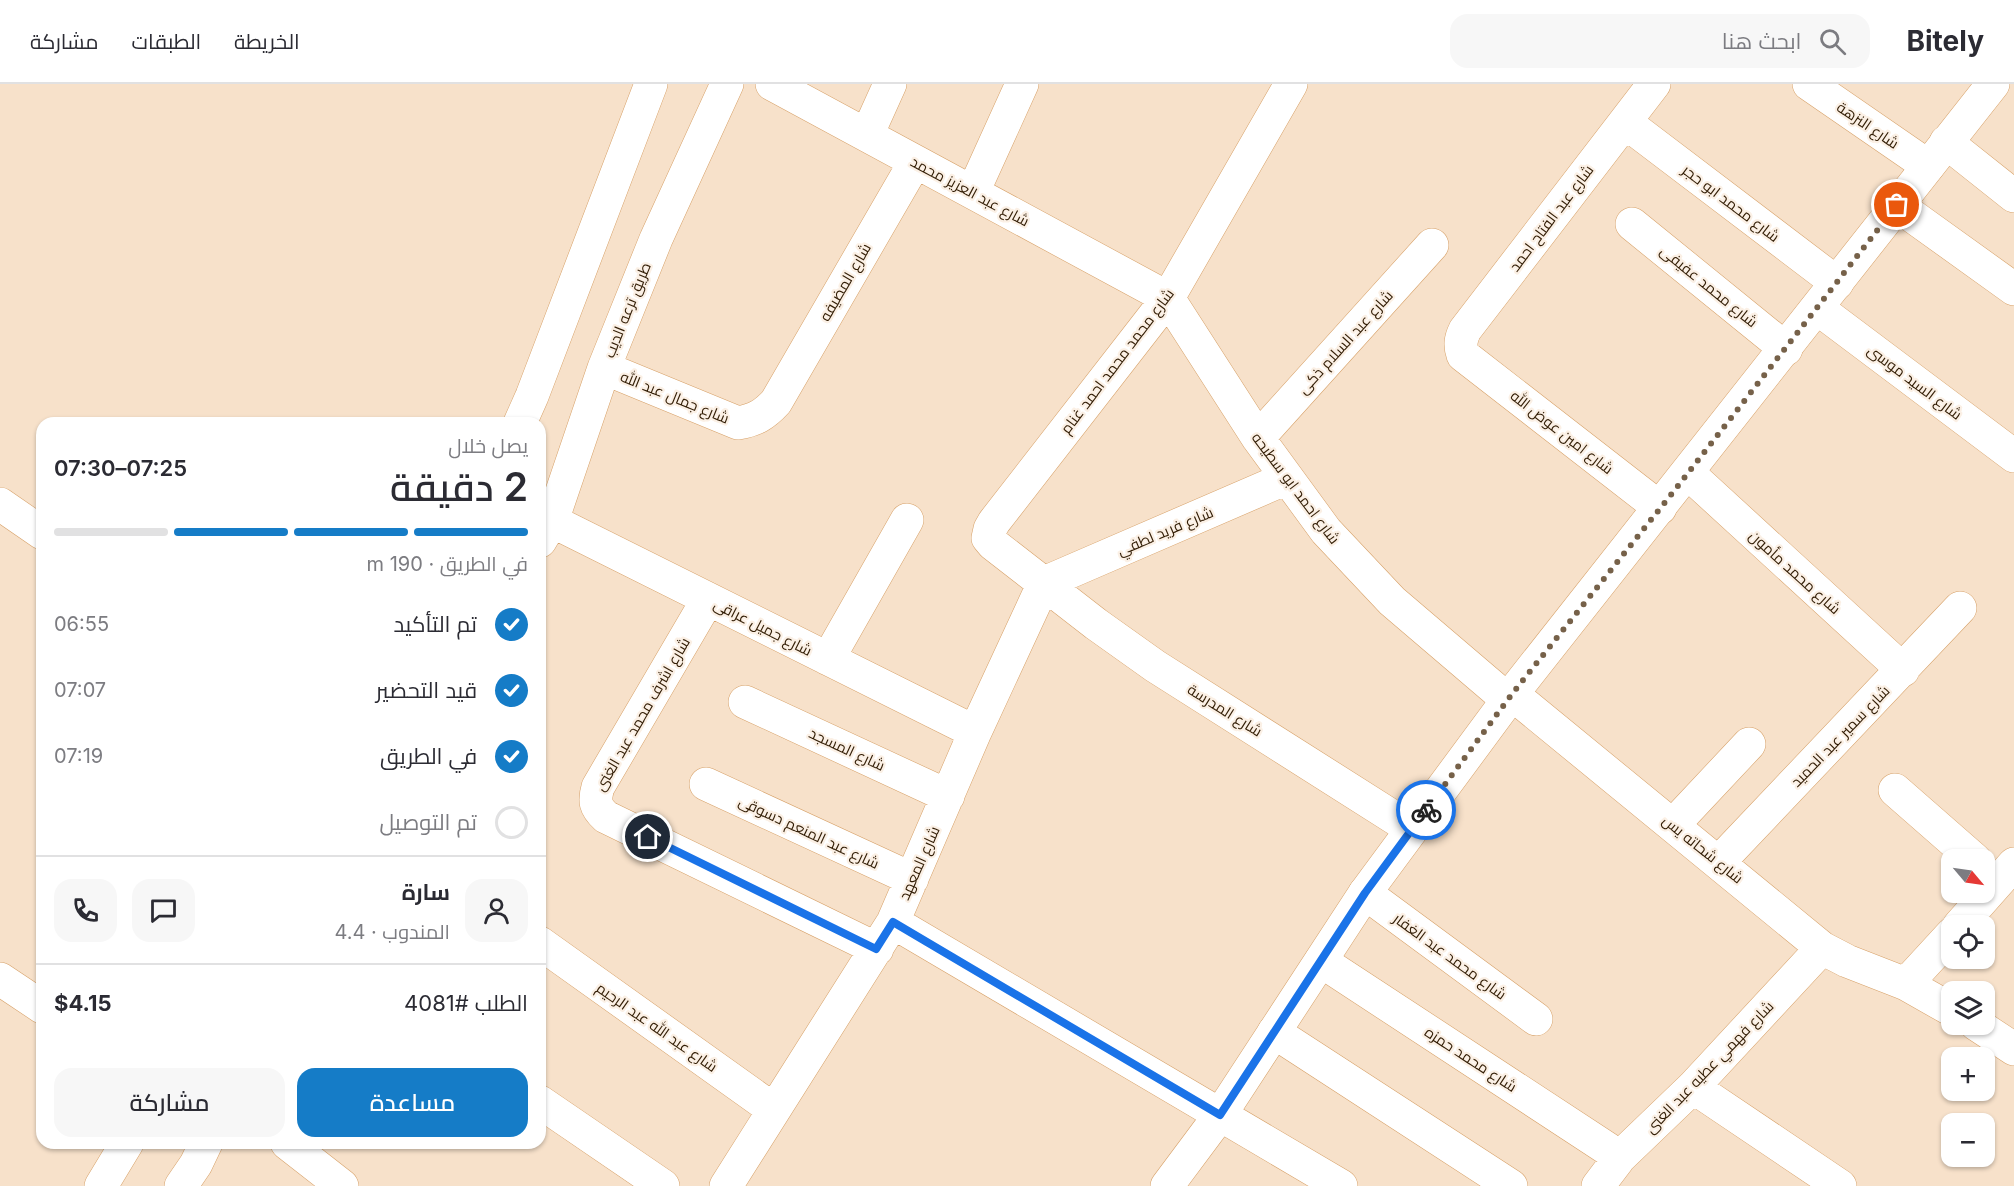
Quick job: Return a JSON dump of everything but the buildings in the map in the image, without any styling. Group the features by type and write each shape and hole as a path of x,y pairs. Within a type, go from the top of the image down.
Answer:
{"street":[{"path":"523,417 651,84"},
{"name":"طريق ترعه الديب","path":"546,531 604,368 656,239 727,84"},
{"name":"شارع عبد العزيز محمد","path":"772,84 1168,298"},
{"path":"867,135 890,84"},
{"path":"972,192 1022,84"},
{"name":"شارع محمد محمد احمد غنام","path":"1044,583 993,544 988,538 990,529 1168,298 1291,84"},
{"name":"شارع عبد الفتاح احمد","path":"1463,356 1461,338 1465,330 1654,84"},
{"name":"شارع النزهة","path":"1809,84 2014,196"},
{"path":"1167,1186 1220,1115 1365,893 1412,829 1510,697 1786,349 1937,154 1980,89"},
{"name":"شارع محمد ابو حجر","path":"1625,122 1827,296"},
{"name":"شارع المضيفه","path":"776,402 915,162"},
{"path":"1897,205 2014,289"},
{"name":"شارع محمد عفيفى","path":"1632,224 1786,349"},
{"name":"شارع عبد السلام ذكى","path":"1258,438 1432,245"},
{"name":"شارع السيد موسى","path":"1827,296 2014,456"},
{"name":"شارع احمد ابو سطيحه","path":"1168,298 1258,438 1326,531 1392,601 1510,697"},
{"name":"شارع امين عوض الله","path":"1463,356 1660,508"},
{"name":"شارع جمال عبد الله","path":"604,368 738,423 766,414 776,402"},
{"name":"شارع محمد مأمون","path":"1688,473 1903,670"},
{"name":"شارع فريد لطفي","path":"1044,583 1287,478"},
{"path":"0,504 36,529"},
{"path":"828,659 907,520"},
{"name":"شارع جميل عراقى","path":"546,531 708,599 975,732"},
{"name":"شارع المعهد","path":"726,1186 885,935 1044,583"},
{"name":"شارع المدرسة","path":"1044,583 1155,666 1412,829"},
{"name":"شارع اشرف محمد عبد الغنى","path":"708,599 598,787 594,798 598,810 606,817 885,935"},
{"name":"شارع سمير عبد الحميد","path":"1719,862 1960,608"},
{"name":"شارع شحاته يس","path":"1510,697 1719,862 1822,948 1847,961 1906,984 1941,1004"},
{"name":"شارع المسجد","path":"745,702 948,796"},
{"path":"1673,825 1749,744"},
{"name":"شارع عبد المنعم دسوقى","path":"706,784 912,879"},
{"path":"1895,790 1969,849"},
{"name":"شارع محمد عبد الغفار","path":"1365,893 1536,1018"},
{"path":"885,935 1220,1115 1341,1186"},
{"path":"1906,984 1941,946"},
{"name":"شارع عبد الله عبد الرحيم","path":"546,947 774,1110"},
{"name":"شارع فهمي عطيه عبد الغنى","path":"1598,1186 1620,1157 1693,1087 1822,948"},
{"name":"شارع محمد حمزه","path":"1321,961 1620,1157"},
{"path":"0,980 36,1003"},
{"path":"1274,1032 1511,1186"},
{"path":"1993,1035 2014,1049"},
{"path":"1693,1087 1840,1186"},
{"path":"546,1106 663,1186"},
{"path":"101,1186 123,1149"},
{"path":"181,1186 203,1149"},
{"path":"295,1149 342,1186"}],"way so far":[{"path":"1426,810 1512,694 1897,205"}],"route":[{"path":"648,837 876,949 893,922 1220,1115 1365,893 1426,810"}]}
